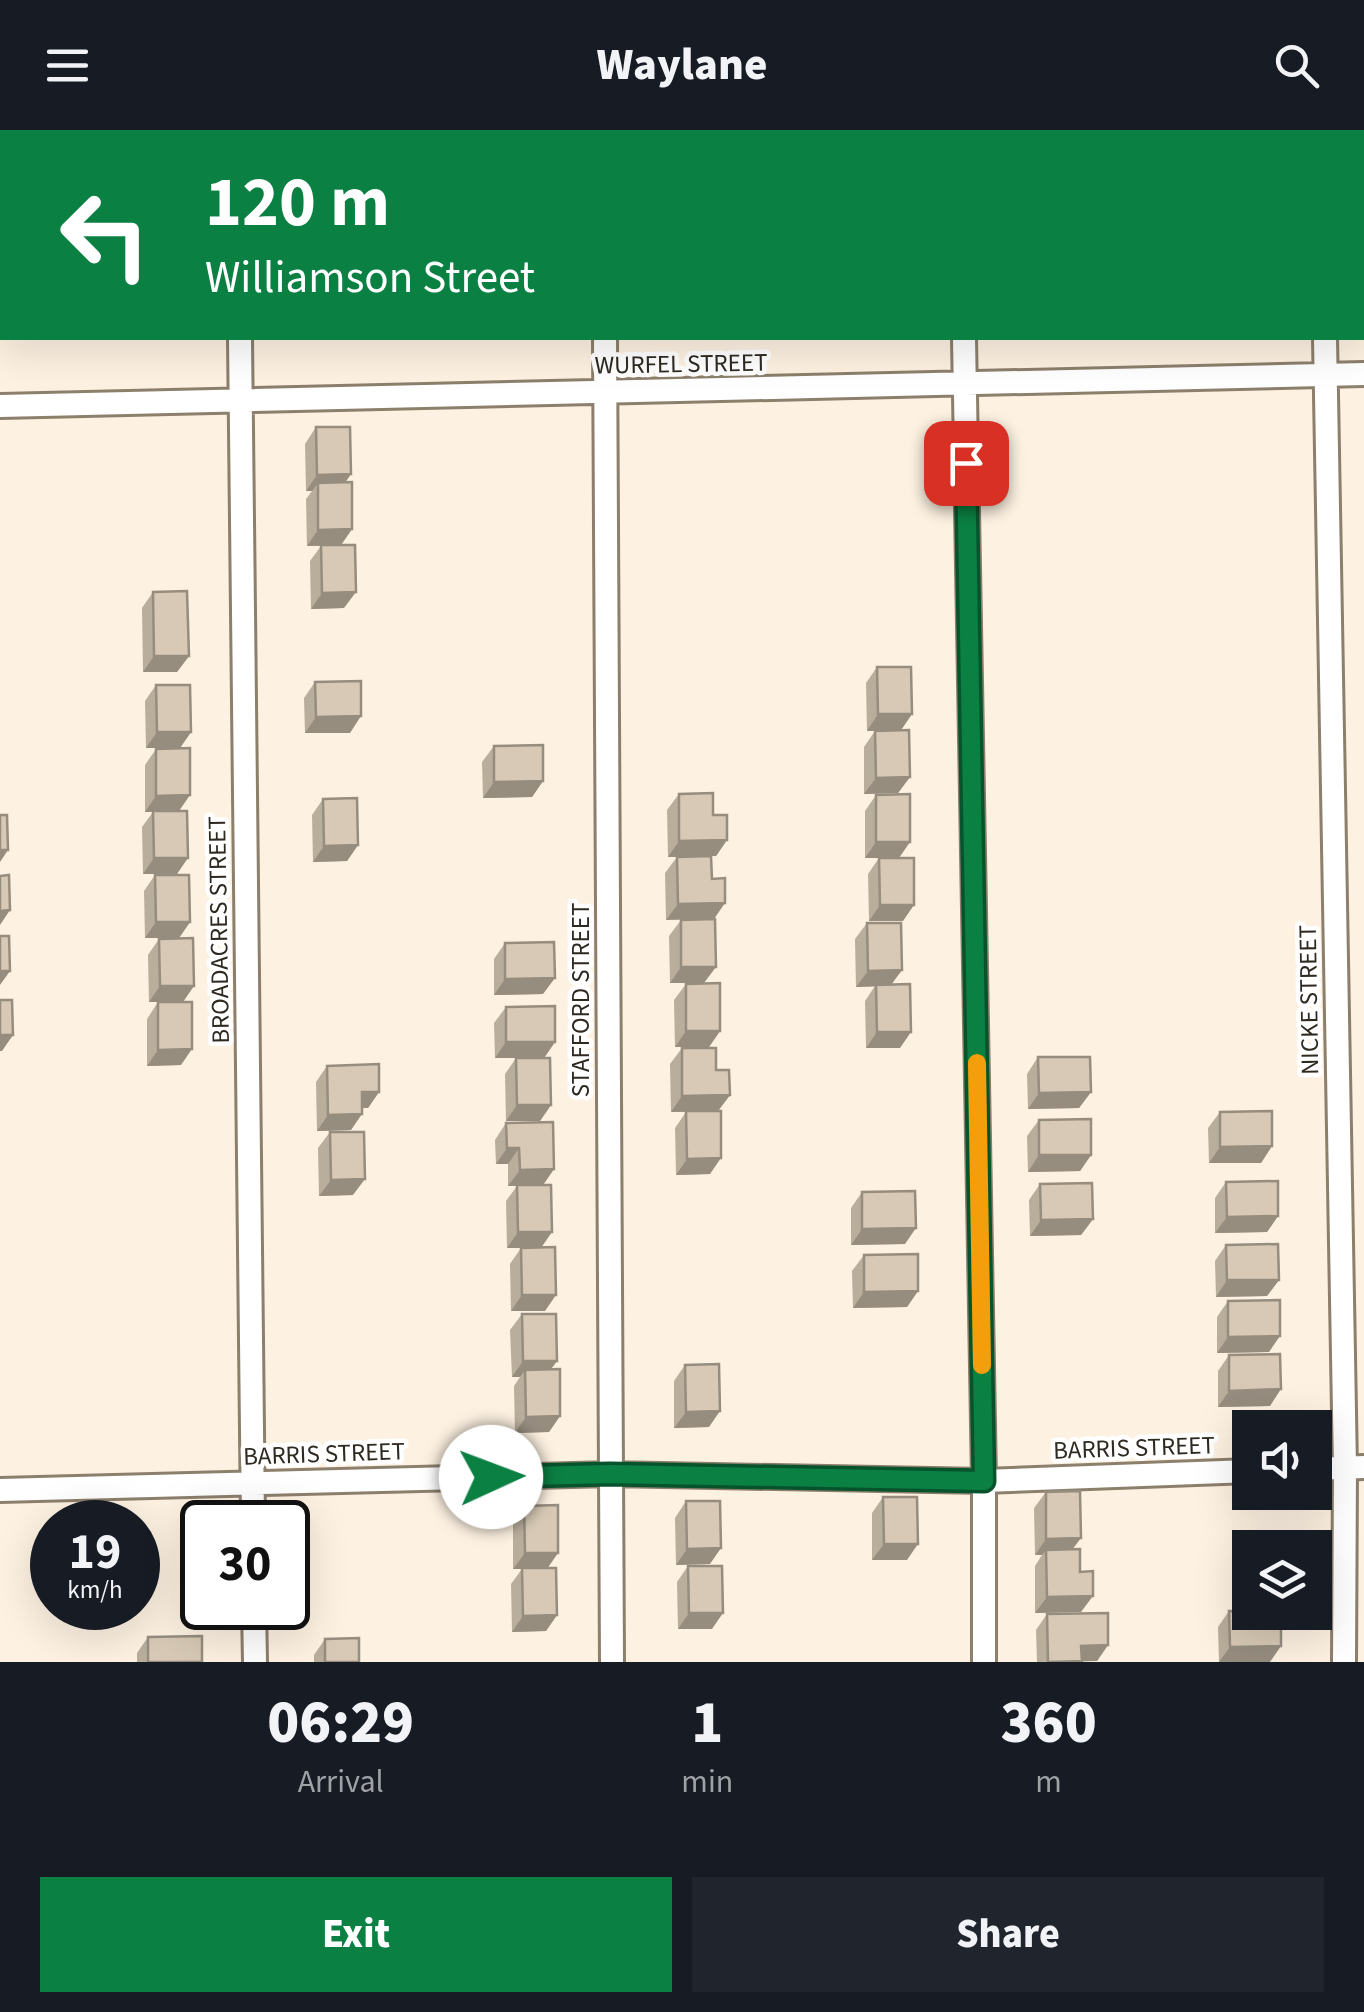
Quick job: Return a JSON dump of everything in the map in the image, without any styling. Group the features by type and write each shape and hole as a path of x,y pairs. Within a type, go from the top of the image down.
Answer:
{"street":[{"name":"BROADACRES STREET","path":"240,340 253,1500"},
{"name":"STAFFORD STREET","path":"606,340 612,1662"},
{"path":"964,340 984,1662"},
{"name":"NICKE STREET","path":"1325,340 1354,1468 1344,1662"},
{"name":"WURFEL STREET","path":"0,406 1364,374"},
{"name":"BARRIS STREET","path":"0,1490 610,1474 984,1481 1232,1472"},
{"path":"254,1630 254,1662"}],"building":[{"path":"316,427 350,427 351,474 317,475"},
{"path":"352,482 352,529 318,530 318,483"},
{"path":"321,545 355,545 356,592 322,593"},
{"path":"187,591 189,656 154,656 153,592"},
{"path":"877,667 911,667 912,714 878,714"},
{"path":"361,681 361,716 316,717 315,682"},
{"path":"156,685 190,685 191,732 157,732"},
{"path":"909,730 910,777 876,778 875,731"},
{"path":"543,745 543,781 494,782 494,746"},
{"path":"190,748 190,795 156,796 156,749"},
{"path":"713,793 713,815 727,815 727,840 679,841 679,794"},
{"path":"910,794 910,842 876,842 876,795"},
{"path":"357,798 358,845 324,846 323,799"},
{"path":"153,811 187,811 188,858 154,858"},
{"path":"0,815 7,815 8,850 0,850"},
{"path":"711,856 712,879 725,878 725,903 678,904 677,857"},
{"path":"879,858 914,858 914,905 880,905"},
{"path":"9,875 10,910 0,911 0,876"},
{"path":"155,875 189,875 190,922 156,922"},
{"path":"715,919 716,967 681,967 681,920"},
{"path":"867,923 901,923 902,970 868,971"},
{"path":"0,936 9,936 10,971 0,971"},
{"path":"193,938 194,986 160,986 159,939"},
{"path":"554,942 555,978 505,979 505,943"},
{"path":"720,983 720,1031 686,1031 686,984"},
{"path":"910,984 911,1032 877,1032 876,985"},
{"path":"0,1000 12,1000 13,1035 0,1035"},
{"path":"158,1002 192,1002 192,1049 158,1050"},
{"path":"555,1006 555,1042 506,1042 506,1007"},
{"path":"682,1048 716,1048 716,1070 729,1070 730,1095 682,1096"},
{"path":"1038,1057 1090,1057 1091,1092 1039,1093"},
{"path":"516,1058 550,1058 551,1105 517,1105"},
{"path":"379,1064 379,1092 362,1092 362,1114 328,1115 327,1066"},
{"path":"686,1111 721,1111 721,1158 687,1159"},
{"path":"1272,1111 1272,1146 1220,1147 1220,1112"},
{"path":"1091,1119 1091,1155 1039,1155 1039,1120"},
{"path":"553,1122 554,1169 520,1170 519,1148 507,1148 506,1123"},
{"path":"330,1132 364,1132 365,1179 331,1180"},
{"path":"1278,1181 1278,1216 1227,1217 1226,1182"},
{"path":"1092,1183 1093,1219 1041,1220 1040,1184"},
{"path":"517,1185 551,1185 552,1232 518,1232"},
{"path":"915,1191 916,1228 862,1229 862,1192"},
{"path":"1278,1244 1279,1280 1227,1280 1226,1245"},
{"path":"555,1247 556,1295 522,1295 521,1248"},
{"path":"918,1254 918,1291 864,1292 864,1255"},
{"path":"1280,1300 1280,1336 1228,1337 1228,1301"},
{"path":"522,1314 556,1314 557,1361 523,1361"},
{"path":"1280,1354 1281,1389 1229,1391 1229,1355"},
{"path":"719,1364 720,1411 686,1412 685,1365"},
{"path":"560,1369 560,1416 526,1417 525,1370"},
{"path":"1080,1491 1081,1538 1046,1539 1046,1492"},
{"path":"883,1497 917,1497 918,1544 884,1544"},
{"path":"686,1501 720,1501 721,1548 687,1549"},
{"path":"558,1505 558,1553 525,1553 524,1506"},
{"path":"1080,1549 1080,1572 1093,1571 1093,1596 1047,1597 1046,1550"},
{"path":"688,1566 722,1566 723,1613 689,1613"},
{"path":"522,1568 556,1568 557,1615 523,1616"},
{"path":"1229,1611 1232,1630 1281,1630 1281,1646 1230,1647"},
{"path":"1108,1613 1108,1645 1081,1646 1082,1661 1048,1662 1047,1614"},
{"path":"202,1636 202,1662 148,1662 148,1637"},
{"path":"359,1638 359,1662 325,1662 325,1639"}],"slow traffic":[{"path":"977,1063 982,1365"}],"route":[{"path":"491,1477 610,1474 984,1481 966,463"}]}
